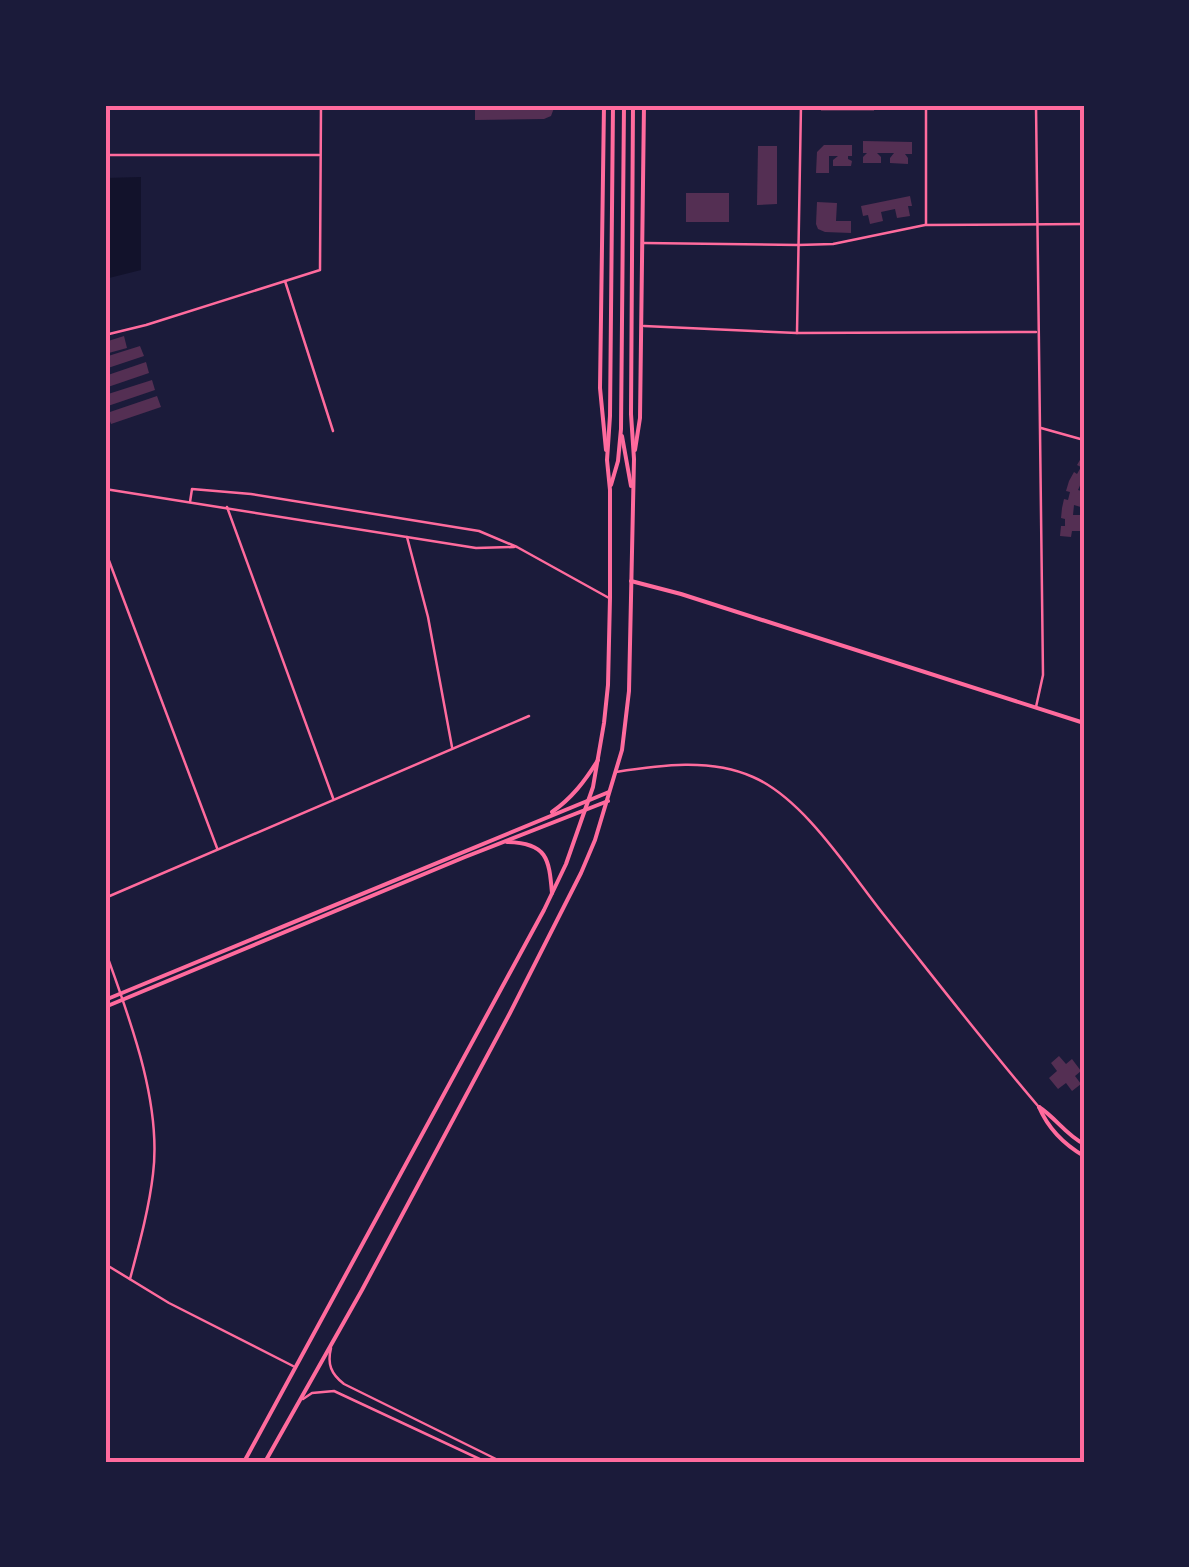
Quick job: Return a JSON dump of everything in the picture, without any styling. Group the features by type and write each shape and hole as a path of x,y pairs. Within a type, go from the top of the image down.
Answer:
{"main road":[{"path":"244,1462 552,895 588,801 608,685 610,598 610,490 600,388 604,105"},
{"path":"607,460 613,105"},
{"path":"610,490 621,429 624,105"},
{"path":"634,105 634,459"},
{"path":"264,1462 510,1013 581,873 611,792 622,750 630,691 632,491 640,418 644,105"},
{"path":"621,429 632,491"},
{"path":"631,581 1084,723"},
{"path":"544,818 569,800 598,760"},
{"path":"105,1007 611,792"},
{"path":"105,1000 121,997 608,800"},
{"path":"503,842 526,844 542,852 551,872 552,895"},
{"path":"1039,1107 1084,1144"},
{"path":"1039,1107 1061,1139 1084,1156"}],"street":[{"path":"105,335 320,270 321,105"},
{"path":"796,332 802,105"},
{"path":"926,105 926,225"},
{"path":"1035,708 1043,675 1036,105"},
{"path":"105,155 321,155"},
{"path":"642,243 832,244 926,225 1084,224"},
{"path":"284,281 332,432"},
{"path":"641,326 796,332 1038,332"},
{"path":"1039,428 1084,440"},
{"path":"105,488 476,548 517,547"},
{"path":"190,502 192,489 251,494 479,532 517,547 610,598"},
{"path":"228,507 334,799"},
{"path":"407,537 428,617 452,749"},
{"path":"105,550 217,850"},
{"path":"105,898 528,716"},
{"path":"616,772 712,766 736,770 778,790 815,828 1039,1107"},
{"path":"105,950 146,1085 154,1130 153,1172 130,1279"},
{"path":"105,1264 169,1303 296,1367"},
{"path":"332,1343 329,1364 338,1380 502,1462"},
{"path":"298,1403 312,1394 334,1391 486,1462"}],"shaded area":[{"path":"141,177 141,270 105,279 105,178"}],"building":[{"path":"475,105 554,108 551,116 544,119 475,120"},
{"path":"821,105 874,105 874,111 821,111"},
{"path":"863,141 912,142 912,154 905,154 908,164 890,163 894,153 877,153 881,163 863,163 867,153 863,153"},
{"path":"824,145 852,145 852,156 848,156 851,166 833,166 838,156 829,156 829,173 816,173 817,152"},
{"path":"758,146 777,146 777,204 757,205"},
{"path":"686,193 729,193 729,222 686,222"},
{"path":"910,196 910,216 897,218 895,209 881,212 883,221 870,224 868,215 863,216 861,206"},
{"path":"817,202 837,203 836,221 851,221 851,233 818,229"},
{"path":"124,336 127,348 105,354 105,342"},
{"path":"140,346 144,356 105,369 105,357"},
{"path":"146,362 149,373 105,388 105,376"},
{"path":"152,380 155,390 105,407 105,395"},
{"path":"157,396 161,407 111,424 107,413"},
{"path":"1084,453 1084,482 1078,490 1084,492 1084,508 1074,505 1073,515 1084,515 1084,531 1072,531 1071,537 1060,536 1061,526 1065,526 1065,519 1061,518 1064,499 1068,500 1070,492 1066,491 1074,472 1077,474 1081,467 1077,465"},
{"path":"1059,1056 1066,1064 1072,1059 1081,1071 1075,1076 1081,1084 1072,1091 1066,1083 1058,1089 1049,1078 1057,1071 1051,1063"}]}
